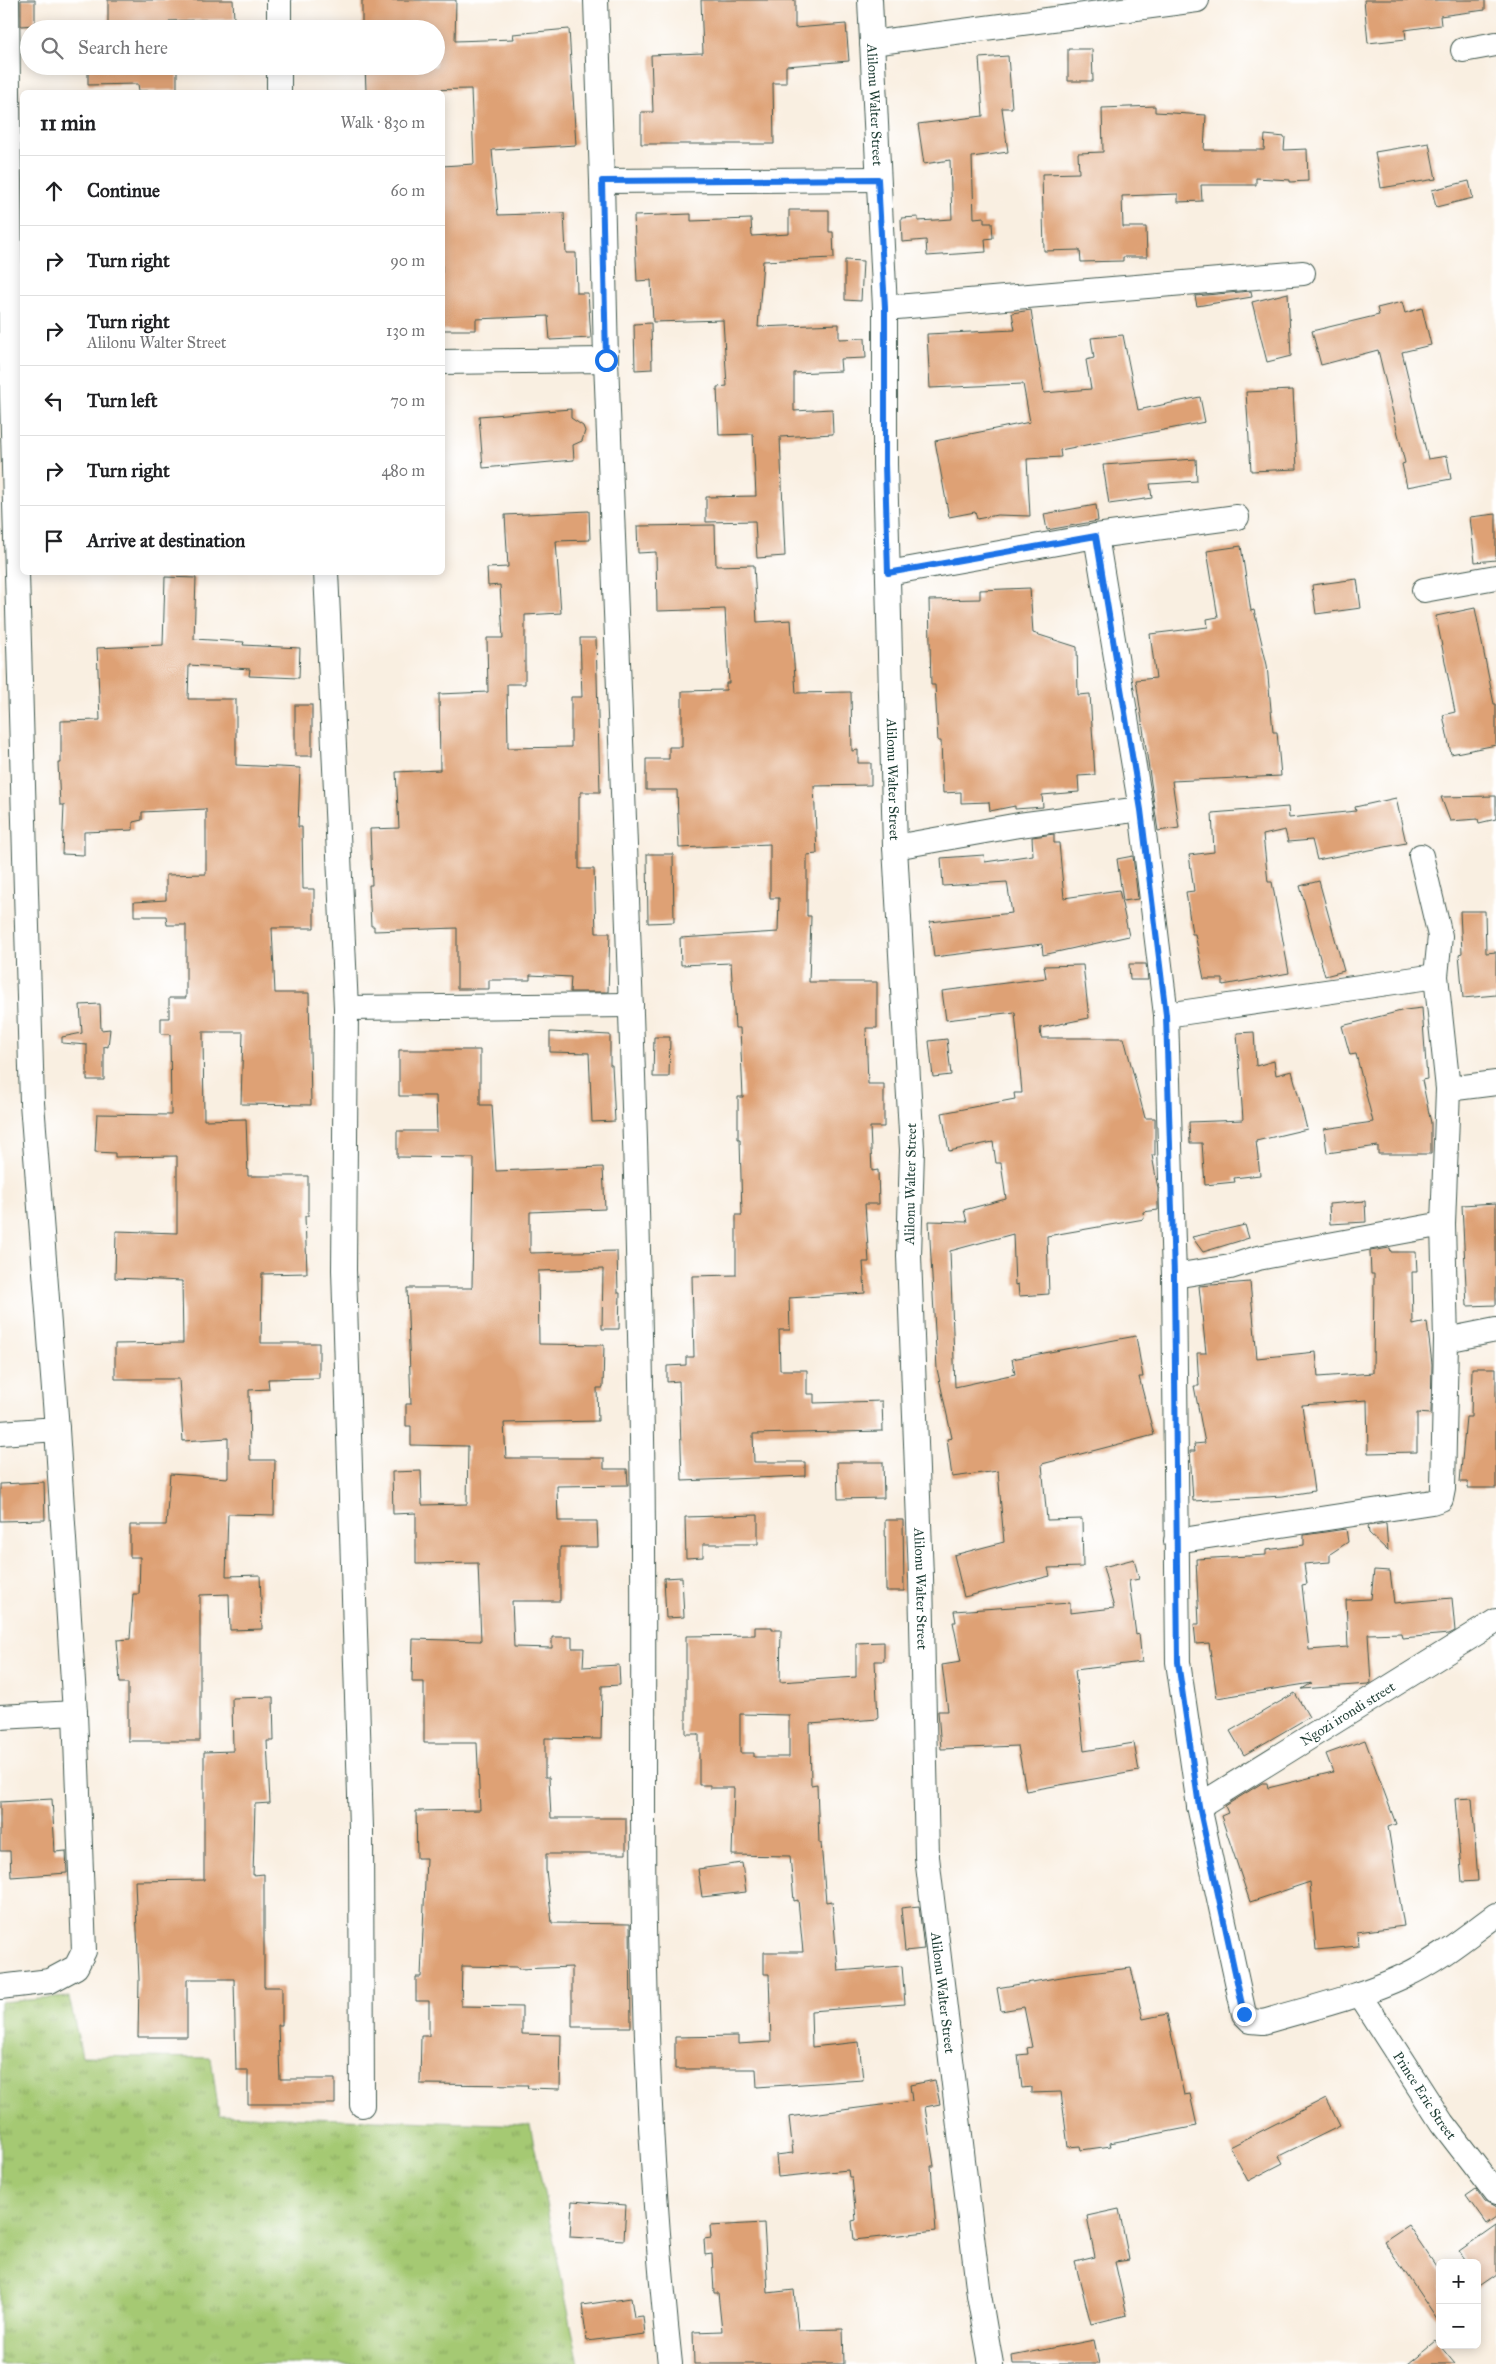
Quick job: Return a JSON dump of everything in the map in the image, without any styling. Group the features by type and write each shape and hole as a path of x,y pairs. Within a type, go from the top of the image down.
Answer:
{"street":[{"path":"7,0 20,510"},
{"path":"279,0 279,20"},
{"path":"596,0 606,360 631,1006 642,1437 644,1631 642,1814 646,1992 651,2138 661,2280 670,2364"},
{"name":"Alilonu Walter Street","path":"870,0 885,308 885,464 895,847 912,1150 909,1256 921,1578 927,1857 978,2295 991,2364"},
{"path":"872,42 1198,0"},
{"path":"1462,50 1496,44"},
{"path":"279,75 279,90"},
{"path":"602,181 878,179"},
{"path":"885,308 1303,273"},
{"path":"445,362 606,360"},
{"path":"888,573 1096,536 1238,517"},
{"path":"1096,536 1141,810 1166,1015 1174,1276 1178,1662 1199,1806 1244,2014 1251,2021 1263,2022 1360,1994 1406,1975 1452,1947 1496,1915"},
{"path":"0,1987 50,1981 76,1967 84,1951 75,1713 57,1429 32,1103 21,575"},
{"path":"326,575 346,1008 344,1270 361,1828 362,2104"},
{"path":"1424,590 1496,577"},
{"path":"895,847 1019,825 1141,810"},
{"path":"1176,1541 1432,1502 1441,1499 1443,1489 1446,1340 1443,1224 1448,1089 1436,976 1440,936 1421,856"},
{"path":"1166,1015 1436,976"},
{"path":"346,1008 631,1006"},
{"path":"1448,1089 1496,1083"},
{"path":"1174,1276 1230,1267 1258,1258 1443,1224"},
{"path":"1446,1340 1496,1330"},
{"path":"0,1432 57,1429"},
{"name":"Ngozi irondi street","path":"1199,1806 1496,1621"},
{"path":"0,1717 75,1713"},
{"name":"Prince Eric Street","path":"1360,1994 1442,2122 1496,2193"}],"green space":[{"path":"69,1997 82,2056 211,2058 219,2115 530,2125 579,2364 0,2364 0,2002"}],"building":[{"path":"21,0 35,0 35,20 21,20"},
{"path":"108,0 233,0 234,19 108,20"},
{"path":"362,0 456,0 455,41 514,39 513,34 569,29 576,145 492,150 498,215 564,213 566,253 576,253 577,293 588,293 591,338 550,340 548,316 476,319 476,330 445,330 445,166 474,164 471,89 366,90 365,75 445,75 445,20 362,20"},
{"path":"701,0 795,0 795,28 846,24 849,61 786,66 786,83 773,83 774,144 641,144 641,112 653,112 651,55 703,53"},
{"path":"1364,0 1485,0 1485,10 1440,16 1441,25 1405,30 1406,39 1368,43"},
{"path":"1068,49 1092,49 1093,81 1068,81"},
{"path":"1008,56 1012,108 1002,108 1008,152 972,157 974,218 984,217 984,223 992,223 993,238 985,239 986,252 927,256 926,240 902,242 901,218 918,217 918,221 952,219 950,160 924,164 918,124 983,116 979,58"},
{"path":"88,75 177,75 177,90 139,90 138,84 88,85"},
{"path":"1155,106 1155,112 1206,115 1204,150 1264,150 1265,135 1285,137 1284,150 1307,149 1308,181 1290,182 1290,180 1256,178 1256,185 1201,185 1202,201 1178,202 1178,194 1122,196 1123,227 1146,227 1147,257 1123,257 1123,261 1081,262 1080,250 1044,251 1042,174 1079,173 1078,153 1103,152 1102,108"},
{"path":"1429,143 1436,179 1381,188 1375,152"},
{"path":"1469,181 1473,198 1436,207 1432,190"},
{"path":"789,210 829,210 829,232 833,232 834,258 763,261 758,327 839,324 839,339 865,338 866,358 840,359 841,371 794,373 794,411 832,409 833,434 780,437 785,556 757,558 755,521 706,522 706,497 756,496 753,434 719,435 717,387 727,386 723,320 653,322 651,280 637,281 634,216 691,214 691,221 751,219 752,236 789,234"},
{"path":"845,260 863,261 861,301 845,300"},
{"path":"1251,291 1252,297 1197,306 1195,296"},
{"path":"1288,293 1291,356 1267,362 1252,302"},
{"path":"1402,302 1405,313 1422,308 1431,345 1402,352 1428,459 1447,456 1451,479 1407,487 1402,464 1405,463 1378,350 1321,365 1312,331 1379,315 1377,308"},
{"path":"1031,310 1044,393 1091,389 1086,360 1094,358 1091,338 1123,335 1138,410 1200,397 1205,422 1060,450 1061,457 1027,459 1030,516 997,515 977,519 975,512 949,517 935,441 1030,422 1023,384 930,388 927,334 1015,330 1012,313"},
{"path":"651,323 652,369 635,370 634,324"},
{"path":"1293,390 1297,469 1251,471 1246,392"},
{"path":"571,409 571,418 583,426 585,431 582,441 573,445 574,460 483,468 479,416"},
{"path":"1196,459 1197,481 1150,484 1152,498 1109,504 1103,465"},
{"path":"1096,505 1098,521 1047,530 1044,514"},
{"path":"589,511 590,540 556,541 561,613 525,615 525,684 507,684 508,748 571,747 571,697 582,697 580,638 596,638 600,792 581,792 581,796 579,796 579,869 594,869 596,933 610,933 608,992 570,992 571,977 530,975 530,980 489,980 489,989 457,989 457,928 374,931 374,926 371,926 369,885 372,885 370,829 399,828 396,772 440,770 439,694 488,692 487,638 503,638 500,585 488,586 487,568 508,567 505,515"},
{"path":"1496,514 1496,560 1475,562 1470,517"},
{"path":"715,525 716,566 754,565 757,622 791,620 796,693 851,692 852,751 858,750 858,763 871,763 871,785 814,786 817,854 807,855 807,916 811,916 809,982 877,982 877,1028 866,1028 868,1084 884,1084 884,1127 870,1127 872,1171 878,1170 879,1204 865,1204 869,1262 863,1262 865,1293 789,1298 790,1330 779,1330 780,1370 807,1370 807,1394 814,1394 814,1403 882,1401 883,1431 753,1434 754,1462 805,1462 805,1476 682,1481 679,1381 667,1382 667,1366 686,1365 686,1357 694,1357 692,1276 736,1275 736,1215 742,1215 738,1097 743,1097 740,1028 735,1028 731,963 681,965 680,938 778,932 779,898 770,898 770,844 679,848 677,790 646,790 646,759 669,759 669,747 682,747 682,691 726,690 726,683 729,683 725,609 657,611 656,552 638,553 637,526"},
{"path":"1241,546 1251,611 1254,610 1267,665 1273,732 1277,732 1281,776 1172,781 1179,828 1158,831 1136,680 1156,678 1150,634 1208,627 1207,619 1218,617 1207,551"},
{"path":"165,577 196,578 194,639 244,642 243,645 300,648 299,678 249,676 250,669 189,665 188,699 236,699 236,765 300,768 298,827 302,827 303,889 314,889 314,928 272,928 275,993 309,993 311,1105 241,1104 243,1032 203,1032 204,1120 246,1119 248,1176 308,1176 308,1216 305,1216 307,1273 262,1274 261,1343 319,1343 319,1378 268,1379 269,1389 249,1390 250,1460 275,1460 274,1515 228,1514 226,1576 260,1575 262,1629 230,1630 229,1594 200,1595 200,1741 128,1741 128,1683 120,1683 117,1640 130,1639 133,1594 139,1594 140,1557 130,1557 130,1525 166,1525 170,1474 228,1478 228,1438 183,1441 179,1379 115,1379 115,1344 183,1343 182,1281 115,1278 116,1231 177,1233 177,1156 115,1157 115,1153 95,1152 97,1114 171,1115 170,1034 161,1034 161,1018 169,1018 169,998 186,998 186,925 167,925 166,916 134,916 134,902 166,900 166,875 206,874 206,809 142,812 142,820 133,822 133,830 84,832 84,855 62,854 64,805 60,805 58,763 61,763 61,721 100,720 97,648 163,645"},
{"path":"1357,579 1361,608 1316,614 1312,585"},
{"path":"1030,588 1033,633 1077,647 1078,695 1090,694 1095,775 1078,776 1079,792 1042,795 1043,807 1015,809 1015,806 990,811 989,802 961,803 961,792 943,793 941,741 938,741 935,685 931,685 929,600 980,599 980,590"},
{"path":"1475,608 1494,704 1496,704 1496,745 1451,754 1443,715 1455,712 1436,616"},
{"path":"295,705 312,705 312,756 295,756"},
{"path":"1496,796 1496,819 1479,823 1478,819 1450,821 1441,797"},
{"path":"1396,798 1406,843 1317,860 1312,840 1288,842 1285,830 1263,835 1268,882 1272,882 1289,973 1223,985 1223,979 1204,979 1195,934 1192,934 1186,892 1194,891 1189,855 1214,852 1212,813 1288,807 1289,818 1356,811 1355,807"},
{"path":"1054,834 1054,843 1059,843 1064,898 1119,890 1129,936 1043,955 1042,944 934,957 930,922 1012,913 1007,882 943,886 941,858 984,855 985,862 1033,855 1032,837"},
{"path":"647,854 673,854 674,922 648,923"},
{"path":"1133,856 1138,899 1123,901 1117,859"},
{"path":"1319,881 1344,971 1325,976 1300,886"},
{"path":"1460,911 1485,911 1486,953 1496,952 1496,995 1463,998 1459,954 1462,953"},
{"path":"1129,964 1146,964 1148,980 1130,980"},
{"path":"1083,965 1089,1018 1040,1028 1041,1038 1124,1038 1145,1118 1155,1118 1155,1155 1152,1155 1158,1189 1158,1210 1143,1212 1144,1219 1047,1236 1049,1294 1019,1296 1018,1284 1015,1285 1013,1234 950,1251 955,1387 1015,1374 1012,1359 1136,1336 1143,1377 1139,1377 1154,1435 1042,1464 1047,1520 1082,1519 1083,1567 1048,1568 1050,1576 964,1597 954,1555 1004,1542 998,1471 952,1477 947,1439 952,1438 937,1369 929,1221 967,1222 964,1210 1006,1199 1001,1163 996,1163 993,1142 949,1151 942,1113 1015,1099 1014,1093 1022,1093 1015,1012 946,1020 942,991 1046,978 1044,966"},
{"path":"100,1004 101,1030 110,1029 108,1047 104,1046 104,1080 87,1080 87,1045 62,1043 62,1037 82,1033 80,1005"},
{"path":"1422,1008 1427,1079 1422,1080 1431,1123 1431,1154 1378,1154 1378,1146 1327,1153 1324,1129 1373,1122 1356,1054 1350,1055 1342,1026 1405,1010"},
{"path":"550,1032 610,1035 610,1065 612,1065 615,1121 592,1122 589,1053 550,1052"},
{"path":"1254,1032 1256,1066 1274,1061 1276,1075 1292,1071 1307,1129 1256,1141 1260,1175 1234,1178 1235,1182 1205,1185 1202,1143 1190,1143 1189,1122 1243,1120 1237,1033"},
{"path":"654,1037 670,1037 669,1077 653,1077"},
{"path":"947,1039 951,1075 933,1077 929,1041"},
{"path":"399,1050 480,1050 480,1105 492,1105 496,1171 603,1167 605,1209 530,1212 530,1253 617,1251 618,1293 620,1293 619,1329 602,1329 603,1269 538,1271 539,1344 604,1345 603,1388 597,1388 598,1421 504,1423 506,1458 604,1458 604,1469 627,1469 628,1485 557,1486 558,1521 597,1521 598,1547 560,1547 560,1601 512,1601 514,1647 552,1648 552,1637 572,1637 572,1648 584,1648 583,1667 619,1665 620,1685 602,1686 601,1739 545,1738 545,1777 549,1777 551,1818 626,1818 626,1854 546,1854 546,1870 552,1923 630,1924 631,2027 572,2027 572,1967 518,1969 518,1967 462,1966 461,2006 522,2007 522,2034 561,2035 560,2089 527,2088 528,2085 420,2084 421,2036 429,2036 429,2001 416,2001 416,1977 421,1977 426,1858 417,1858 416,1811 480,1810 477,1743 424,1743 424,1682 412,1682 413,1639 481,1641 478,1563 416,1564 416,1513 393,1514 392,1472 421,1471 422,1505 467,1504 468,1446 411,1445 411,1426 406,1426 406,1404 411,1404 407,1288 472,1288 474,1158 397,1157 397,1131 437,1131 436,1096 399,1096"},
{"path":"1365,1201 1366,1222 1330,1224 1329,1204"},
{"path":"1496,1203 1496,1305 1467,1306 1462,1205"},
{"path":"1245,1225 1249,1238 1203,1252 1192,1237"},
{"path":"1390,1248 1391,1252 1416,1252 1417,1272 1412,1272 1413,1325 1427,1322 1432,1364 1431,1414 1417,1413 1417,1452 1368,1453 1367,1400 1302,1405 1314,1491 1283,1496 1193,1501 1190,1451 1195,1451 1194,1444 1205,1443 1194,1386 1199,1386 1197,1353 1206,1353 1199,1286 1250,1282 1257,1358 1316,1352 1318,1377 1373,1373 1374,1274 1371,1274 1370,1251"},
{"path":"1472,1368 1496,1368 1496,1488 1468,1488 1468,1482 1460,1482 1466,1417 1471,1417"},
{"path":"837,1462 883,1462 884,1498 838,1499"},
{"path":"44,1482 45,1520 0,1521 0,1484"},
{"path":"758,1515 758,1544 703,1544 703,1557 686,1558 685,1517"},
{"path":"885,1520 903,1520 904,1591 886,1591"},
{"path":"1386,1523 1388,1551 1369,1533 1368,1526"},
{"path":"1346,1529 1348,1542 1330,1554 1330,1562 1304,1564 1307,1584 1302,1585 1309,1650 1348,1647 1346,1600 1371,1599 1374,1570 1390,1571 1394,1603 1452,1598 1455,1631 1449,1634 1402,1638 1401,1633 1368,1634 1371,1683 1368,1684 1302,1689 1312,1683 1217,1698 1209,1643 1196,1644 1194,1624 1199,1624 1196,1559 1266,1555 1266,1550 1304,1545 1304,1535"},
{"path":"1134,1559 1139,1579 1129,1581 1136,1635 1139,1634 1142,1662 1075,1670 1084,1751 1134,1743 1139,1771 1026,1791 1018,1746 941,1749 938,1711 948,1711 942,1665 961,1662 953,1622 956,1622 954,1611 1070,1603 1070,1613 1114,1608 1103,1567"},
{"path":"682,1577 684,1617 666,1618 664,1578"},
{"path":"755,1627 772,1627 772,1630 781,1630 780,1682 856,1677 856,1643 884,1642 884,1661 875,1661 878,1719 810,1724 811,1785 817,1784 819,1843 821,1843 826,1902 832,1901 838,1971 902,1966 905,2004 811,2011 812,2047 859,2042 863,2080 757,2087 756,2069 675,2069 675,2037 738,2036 738,2044 771,2042 769,1974 764,1974 764,1952 803,1952 798,1900 794,1901 790,1856 732,1855 734,1788 710,1788 710,1785 699,1785 699,1734 686,1734 686,1636 755,1635","holes":["740,1714 789,1715 789,1757 754,1757 754,1753 740,1753"]},
{"path":"1295,1693 1309,1717 1244,1755 1230,1731"},
{"path":"273,1697 274,1741 267,1741 270,1803 255,1804 253,1875 264,1874 264,1987 282,1987 282,2025 278,2025 280,2079 335,2079 335,2104 248,2104 248,2070 236,2070 234,1979 187,1979 187,2037 138,2037 139,1979 135,1881 204,1880 204,1752 233,1751 232,1698"},
{"path":"1365,1740 1396,1824 1388,1827 1404,1926 1357,1932 1358,1946 1316,1950 1310,1882 1250,1902 1221,1816 1228,1813 1225,1806 1262,1783 1267,1783 1268,1788 1333,1772 1326,1754"},
{"path":"1472,1798 1478,1881 1462,1882 1455,1799"},
{"path":"52,1799 55,1852 66,1851 67,1873 11,1877 10,1851 0,1851 0,1802"},
{"path":"742,1863 746,1892 702,1897 698,1869"},
{"path":"919,1906 924,1949 905,1951 901,1908"},
{"path":"1131,1968 1143,2019 1167,2014 1184,2095 1190,2094 1197,2126 1110,2143 1111,2146 1081,2150 1080,2146 1068,2147 1061,2092 1031,2093 1031,2087 1022,2088 1018,2055 1028,2054 1027,2048 1032,2047 1024,2007 1001,2011 997,1988 1073,1975"},
{"path":"935,2080 940,2104 925,2107 934,2166 931,2166 936,2231 854,2240 852,2221 856,2220 852,2177 849,2177 848,2170 778,2177 776,2155 793,2153 789,2117 912,2101 910,2085"},
{"path":"1326,2098 1340,2126 1279,2156 1283,2163 1248,2181 1230,2147"},
{"path":"1476,2189 1485,2202 1496,2208 1496,2217 1486,2224 1466,2196"},
{"path":"572,2201 626,2205 624,2240 570,2237"},
{"path":"1119,2209 1129,2260 1115,2262 1127,2315 1091,2324 1075,2262 1095,2257 1087,2216"},
{"path":"764,2223 768,2293 794,2290 798,2330 843,2329 844,2364 694,2364 693,2332 722,2331 718,2293 714,2293 712,2254 705,2255 704,2239 711,2238 710,2226"},
{"path":"1408,2225 1436,2266 1436,2318 1384,2241"},
{"path":"1496,2225 1496,2275 1481,2285 1481,2259 1465,2259 1459,2251"},
{"path":"631,2298 634,2317 643,2316 645,2334 587,2341 582,2305"},
{"path":"1094,2340 1099,2364 1013,2364 1012,2356"},
{"path":"1436,2341 1436,2349 1443,2349 1455,2364 1408,2364"}],"route":[{"path":"606,360 602,181 878,179 885,308 885,464 888,573 1096,536 1141,810 1166,1015 1174,1276 1178,1662 1199,1806 1244,2014"}]}
